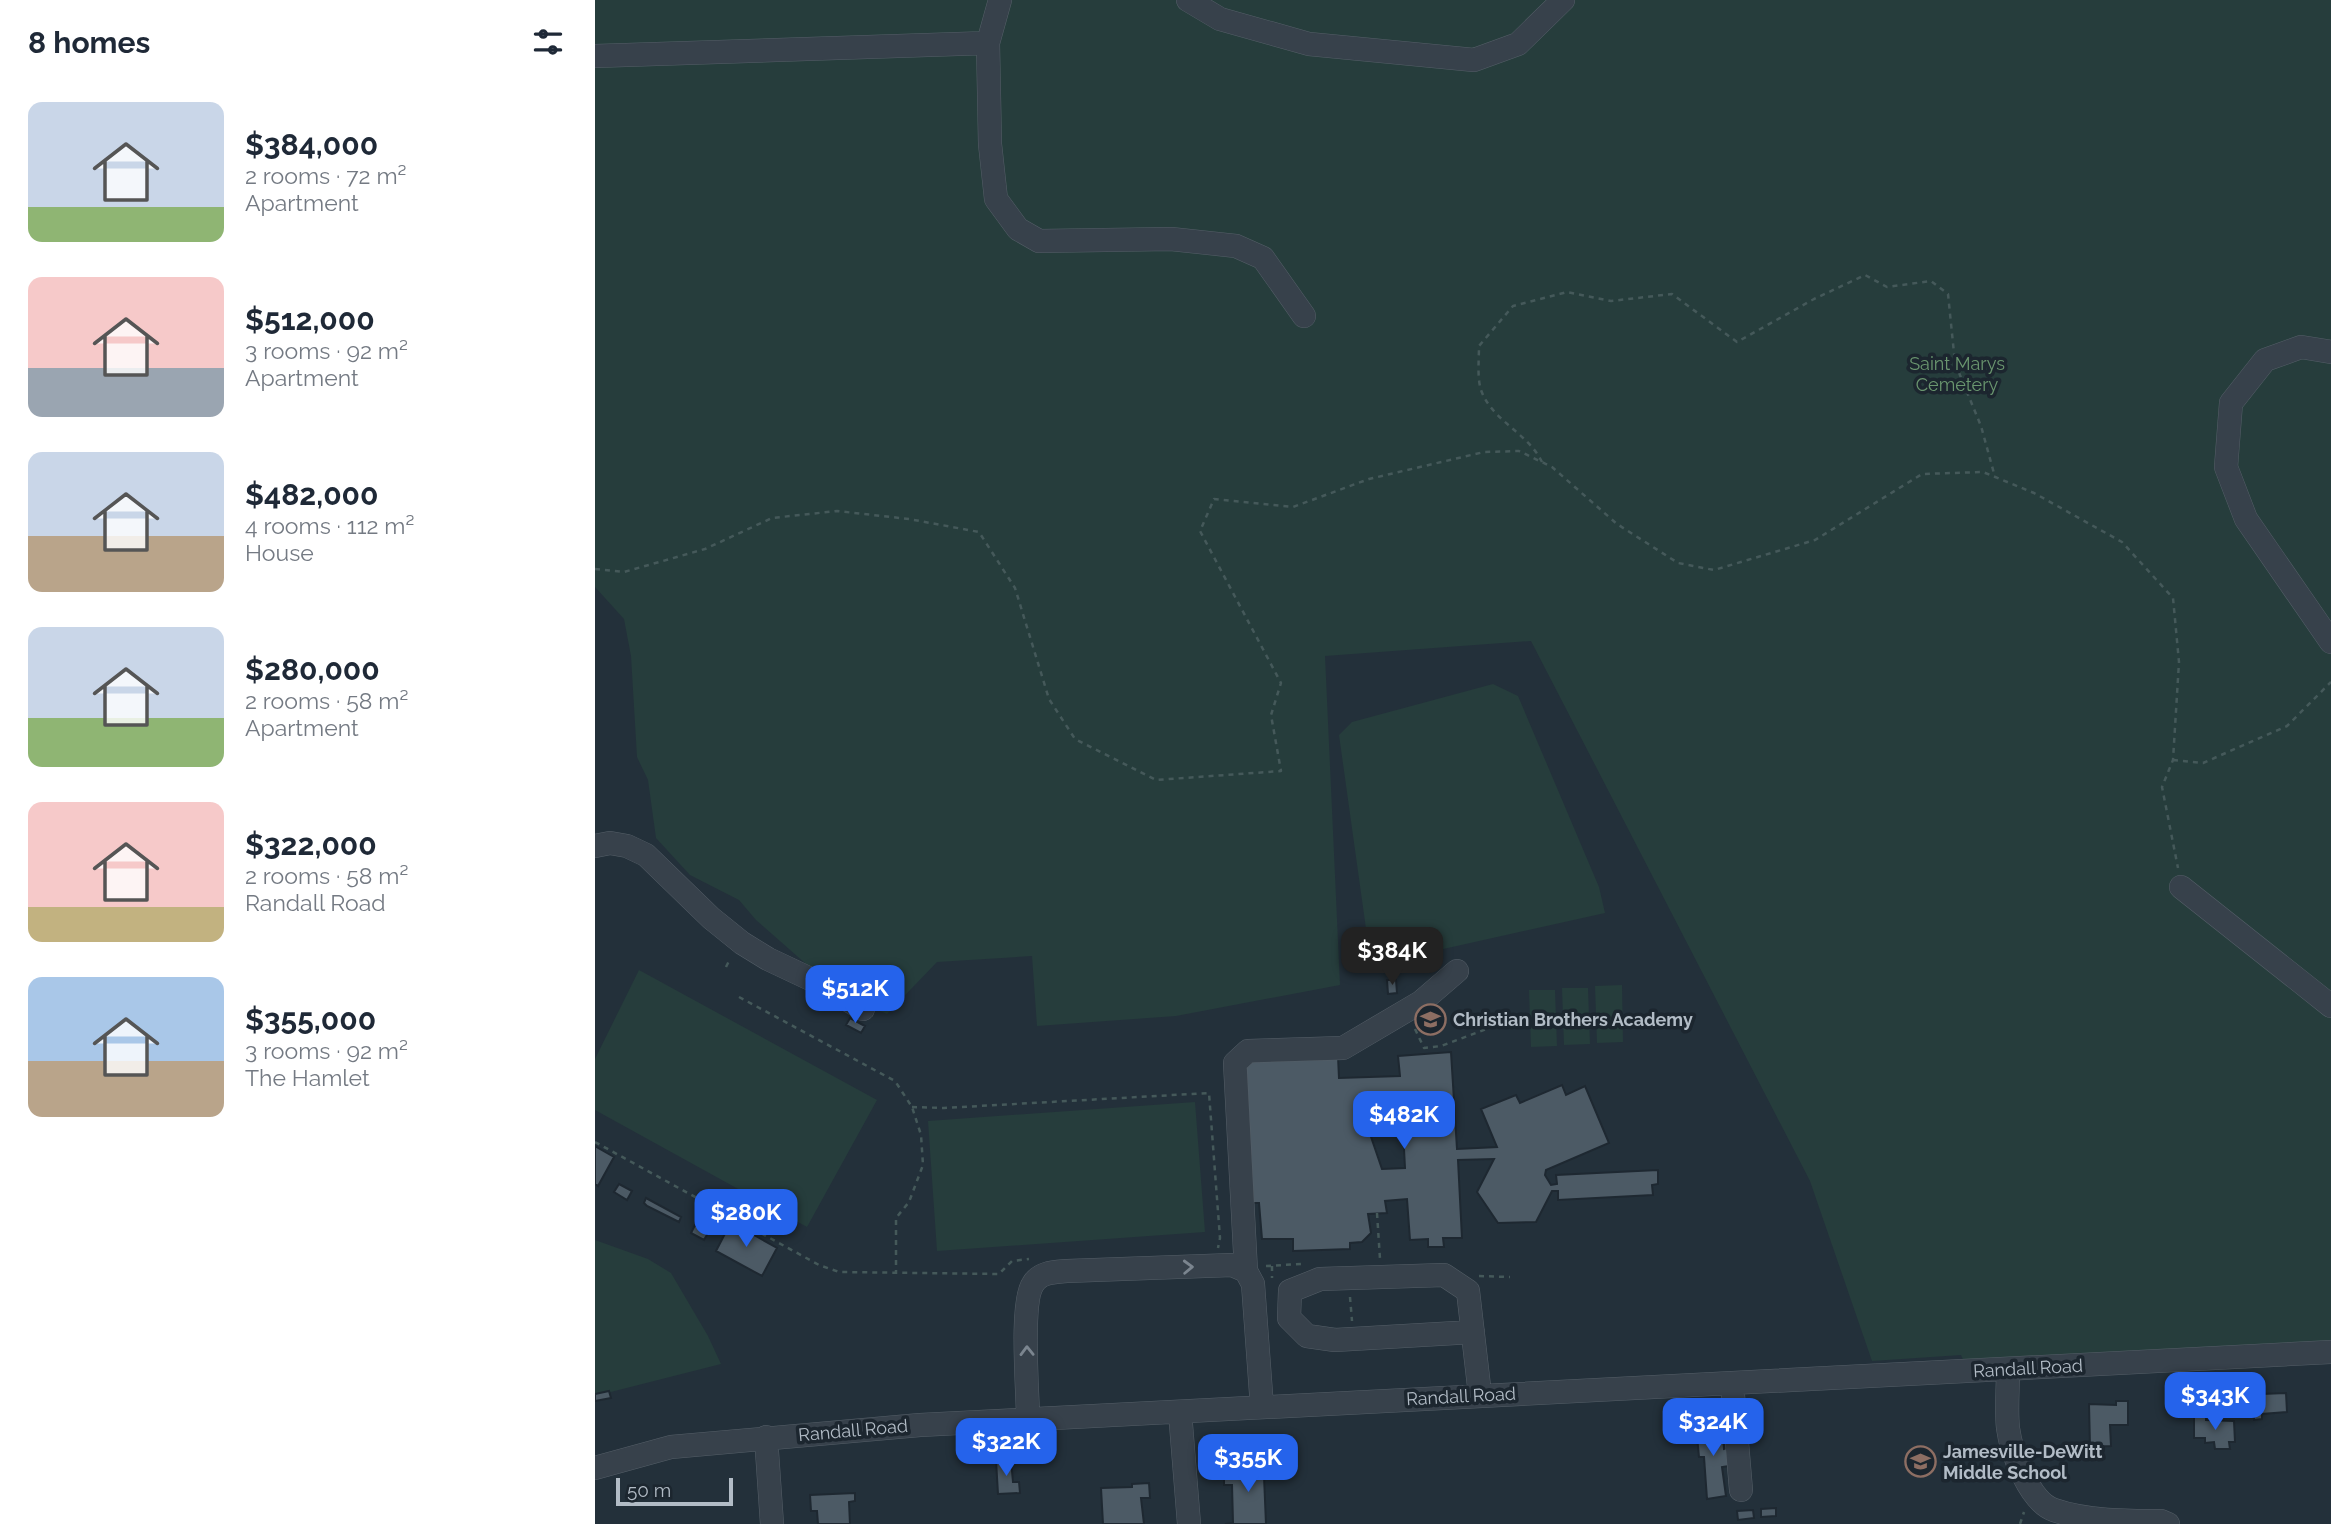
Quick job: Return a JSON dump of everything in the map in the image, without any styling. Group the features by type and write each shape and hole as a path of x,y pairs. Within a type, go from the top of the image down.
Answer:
{"street":[{"path":"1000,0 988,43 990,144 996,199 1018,229 1038,241 1171,239 1236,246 1262,258 1304,316"},
{"path":"1188,0 1220,19 1309,44 1474,60 1518,44 1563,0"},
{"path":"595,56 988,43"},
{"path":"2331,352 2301,347 2265,360 2231,403 2226,467 2246,519 2331,642"},
{"path":"595,846 610,843 627,846 646,855 711,918 742,943 863,1009"},
{"path":"2181,887 2331,1006"},
{"path":"1262,1407 1254,1284 1246,1262 1235,1063 1248,1051 1343,1048 1421,1002 1457,971"},
{"path":"1028,1419 1029,1294 1033,1282 1045,1273 1218,1256 1232,1265 1246,1262"},
{"path":"1473,1332 1335,1340 1307,1336 1289,1318 1290,1291 1319,1279 1444,1275 1468,1291 1473,1332 1480,1395"},
{"name":"Randall Road","path":"595,1468 671,1447 920,1425 2331,1352"},
{"path":"2008,1369 2008,1429 2011,1440 2022,1473 2049,1517 2161,1521 2168,1524"},
{"path":"1732,1382 1741,1490"},
{"path":"1180,1412 1189,1524"},
{"path":"766,1437 772,1524"}],"path":[{"path":"1543,463 1536,449 1497,415 1481,390 1479,346 1513,306 1567,292 1611,301 1672,294 1737,342 1814,299 1865,275 1887,288 1931,281 1948,294 1955,363 1981,426 1995,477"},
{"path":"595,569 624,572 705,549 772,518 837,511 909,519 979,531 1016,588 1049,699 1075,739 1156,780 1281,771 1271,715 1281,683 1200,531 1214,499 1293,508 1369,479 1484,452 1519,451 1552,467 1617,524 1678,564 1714,570 1815,540 1922,474 1983,472 2034,493 2122,542 2173,598 2179,662 2173,760 2162,787 2181,887"},
{"path":"2173,760 2203,763 2287,726 2331,682"},
{"path":"739,997 895,1081 912,1107 921,1135 923,1166 909,1202 896,1218 896,1273"},
{"path":"1405,1011 1423,1048 1441,1046 1516,1018"},
{"path":"912,1107 944,1108 1209,1093 1220,1238 1218,1256"},
{"path":"595,1142 819,1265 839,1272 999,1274 1012,1261 1039,1259"},
{"path":"1377,1213 1380,1261"},
{"path":"1218,1256 1236,1245 1246,1262 1262,1266 1309,1264"},
{"path":"1472,1276 1510,1276"},
{"path":"1348,1278 1353,1339"}],"green space":[{"name":"Saint Marys Cemetery","path":"595,0 2331,0 2331,1352 1968,1371 1961,1355 1872,1361 1810,1181 1531,641 1325,656 1340,985 1176,1016 1037,1026 1032,956 937,962 887,1014 857,1001 814,971 756,920 739,900 690,875 656,838 648,780 637,757 631,656 624,619 595,587"},
{"path":"1493,684 1518,696 1599,887 1605,913 1412,956 1368,943 1339,735 1352,722"},
{"path":"639,970 877,1100 807,1227 595,1110 595,1059"},
{"path":"1622,985 1623,1042 1597,1043 1595,986"},
{"path":"1562,988 1588,988 1590,1044 1564,1045"},
{"path":"1529,990 1555,990 1557,1046 1531,1047"},
{"path":"1195,1102 1205,1232 937,1251 928,1121"},
{"path":"595,1240 648,1259 671,1273 721,1364 595,1396"}],"building":[{"path":"1387,980 1396,980 1397,993 1388,994"},
{"path":"850,1018 865,1026 861,1033 846,1025"},
{"path":"1451,1052 1457,1149 1497,1147 1481,1109 1516,1095 1520,1103 1562,1085 1566,1095 1585,1086 1609,1143 1546,1170 1545,1175 1551,1185 1557,1184 1556,1175 1658,1170 1658,1184 1652,1185 1653,1195 1558,1200 1558,1191 1552,1191 1536,1222 1498,1223 1477,1192 1494,1159 1458,1160 1462,1238 1443,1238 1444,1247 1428,1247 1428,1239 1410,1240 1407,1199 1385,1201 1387,1213 1368,1214 1371,1233 1362,1242 1350,1243 1350,1249 1293,1251 1293,1239 1262,1239 1259,1203 1249,1203 1240,1062 1338,1056 1339,1078 1400,1076 1398,1056","holes":["1403,1130 1405,1168 1382,1169 1369,1131"]},
{"path":"595,1146 614,1157 598,1186 595,1184"},
{"path":"619,1184 632,1191 627,1200 614,1192"},
{"path":"646,1198 681,1217 679,1222 647,1206 644,1203"},
{"path":"731,1222 777,1248 762,1276 716,1251"},
{"path":"695,1225 708,1233 704,1240 691,1233"},
{"path":"609,1391 611,1398 595,1401 595,1394"},
{"path":"2286,1393 2287,1412 2262,1414 2262,1419 2254,1420 2253,1404 2262,1403 2261,1394"},
{"path":"2116,1401 2128,1401 2128,1425 2110,1425 2111,1446 2090,1447 2089,1404 2116,1405"},
{"path":"2194,1415 2206,1415 2206,1420 2234,1421 2235,1442 2229,1442 2230,1449 2215,1449 2214,1442 2205,1443 2205,1438 2194,1438"},
{"path":"1719,1420 1729,1466 1722,1467 1726,1496 1707,1499 1704,1457 1699,1457 1697,1436 1702,1435 1704,1421"},
{"path":"996,1460 1011,1460 1013,1482 1019,1482 1020,1493 998,1494"},
{"path":"1269,1467 1270,1476 1264,1476 1266,1524 1225,1524 1233,1523 1232,1485 1224,1485 1224,1469"},
{"path":"1149,1483 1150,1498 1141,1498 1144,1524 1103,1524 1101,1488 1132,1487 1132,1484"},
{"path":"855,1493 855,1501 849,1502 850,1524 818,1524 817,1511 811,1511 810,1495"},
{"path":"1776,1508 1776,1516 1761,1517 1761,1509"},
{"path":"1753,1510 1754,1518 1738,1520 1737,1511"}],"place":[{"name":"Christian Brothers Academy","path":"1430,1019"},
{"name":"Jamesville-DeWitt Middle School","path":"1920,1461"}]}
